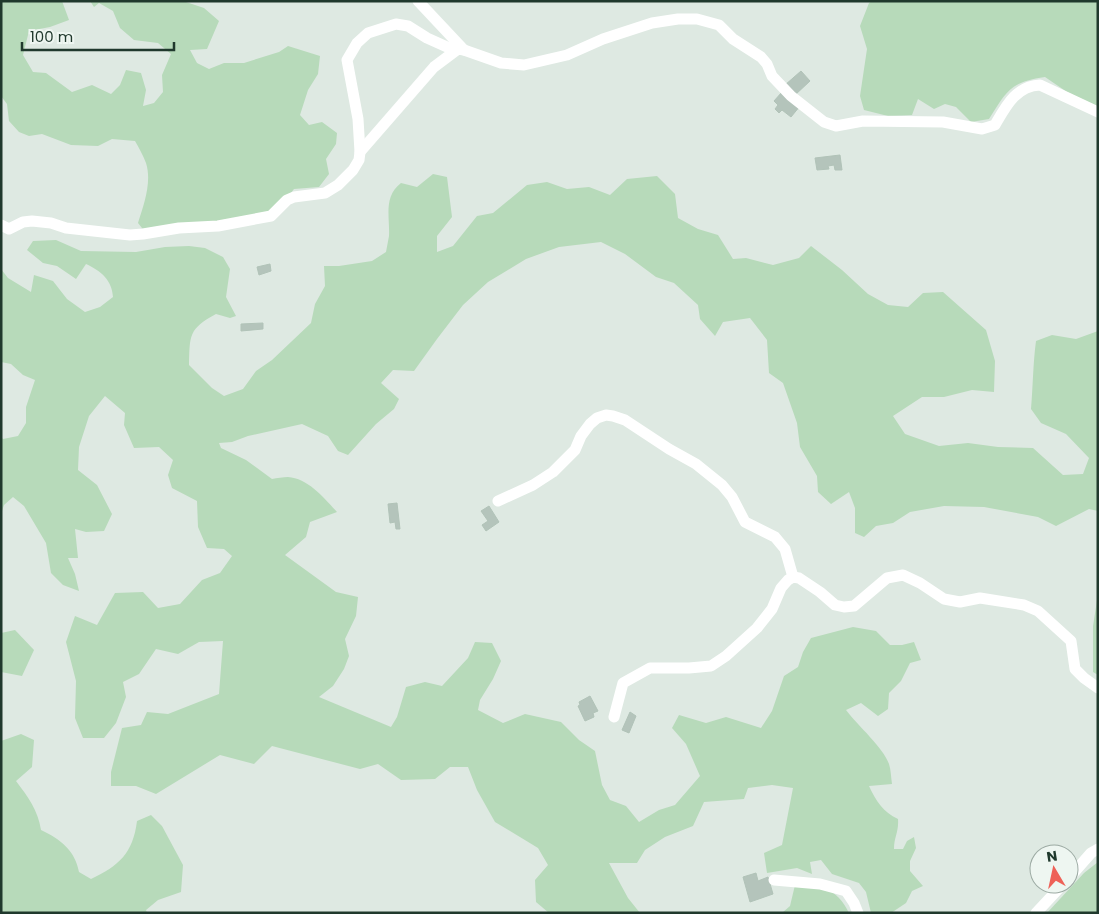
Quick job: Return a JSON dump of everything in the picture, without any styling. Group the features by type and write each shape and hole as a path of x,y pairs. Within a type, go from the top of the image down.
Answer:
{"street":[{"path":"418,1 461,50"},
{"path":"1,226 9,229 23,222 32,221 52,223 66,228 87,231 143,234 179,228 218,226 252,221 271,216 287,200 294,197 325,193 338,185 353,170 360,152 358,119 347,60 358,43 368,33 396,24 408,26 427,38 448,47 501,63 524,65 567,55 603,39 652,23 697,18 719,25 733,39 761,57 767,64 772,76 791,96 824,122 836,126 863,121 943,122 982,129 995,124 1008,102 1029,85 1040,85 1098,112"},
{"path":"360,152 434,67 461,50"},
{"path":"498,501 533,485 553,472 575,450 580,436 590,424 597,418 613,416 625,420 696,464 722,485 732,497 745,522 774,537 785,549 793,577"},
{"path":"614,717 623,683 650,668 711,666 726,656 757,628 772,609 782,588 793,577 799,578 820,592 835,605 844,607 854,606 887,578 903,576 920,583 944,599 960,602 980,598 1024,604 1038,611 1071,641 1075,669 1098,688"},
{"path":"1079,867 1091,853 1098,849"},
{"path":"774,880 820,884 846,891 858,913"},
{"path":"1036,913 1054,894"}],"green space":[{"path":"1,1 62,1 69,20 50,27 29,31 23,55 33,72 46,73 72,92 92,85 111,94 120,85 126,70 141,73 146,90 143,106 154,103 163,92 162,75 171,54 158,43 134,40 120,28 113,11 99,3 94,7 90,1 183,1 204,8 219,21 207,49 190,50 197,63 209,69 224,63 244,63 279,52 288,46 320,56 318,74 308,90 300,115 309,125 322,122 337,133 336,144 326,159 329,174 319,187 294,189 273,216 146,233 138,223 146,193 148,170 135,141 112,139 98,146 71,145 42,134 29,136 19,132 9,121 7,104 1,96"},
{"path":"872,1 1098,1 1098,107 1067,92 1045,77 1024,82 1011,89 1000,101 989,119 971,122 956,107 945,104 934,109 918,99 912,115 888,116 864,110 860,96 867,49 860,26 869,3"},
{"path":"433,174 447,177 452,217 437,236 437,252 453,246 477,216 493,213 527,185 547,182 567,189 589,187 610,195 627,179 657,176 675,194 678,218 698,229 718,235 733,259 746,258 773,265 799,258 811,246 842,270 868,294 888,305 908,307 923,293 943,292 986,330 995,361 994,392 972,390 944,397 922,397 893,416 905,434 939,446 968,443 998,447 1033,448 1063,475 1083,474 1089,458 1066,434 1041,423 1031,409 1035,349 1036,341 1052,335 1076,339 1098,331 1098,511 1089,509 1056,526 1038,517 984,507 944,506 910,512 893,523 876,526 864,537 855,533 855,508 849,492 831,504 818,492 817,476 800,447 797,423 783,383 769,373 767,340 750,318 723,322 715,336 700,319 698,305 674,283 656,277 625,254 601,242 559,247 526,259 488,282 463,305 414,371 393,370 381,383 399,399 394,409 376,424 348,455 338,451 328,436 302,424 248,436 232,442 219,443 221,448 246,460 272,479 295,478 309,485 337,512 310,522 306,537 285,555 336,592 358,597 356,616 345,639 349,656 344,669 333,686 319,697 391,727 397,717 406,687 425,682 442,686 468,658 475,642 492,643 501,661 480,700 478,710 503,723 525,714 561,722 579,740 595,751 602,785 610,800 626,806 639,822 659,810 675,805 700,776 686,744 672,728 679,715 706,723 726,717 761,728 772,711 784,676 798,667 803,652 811,638 853,627 876,631 890,645 914,642 921,660 910,663 901,681 889,693 888,709 878,716 861,703 846,710 876,744 889,764 892,784 869,786 880,806 898,819 894,849 903,849 907,841 914,837 916,848 910,861 910,871 923,886 912,891 906,903 891,913 871,913 866,892 859,883 832,874 821,860 810,862 812,874 797,868 767,873 764,853 782,845 793,788 772,785 748,788 744,799 704,802 693,826 665,837 645,850 637,863 609,863 628,898 640,913 549,913 536,902 535,880 548,865 538,848 495,822 477,790 468,767 450,767 435,779 401,780 378,764 360,769 272,746 254,764 220,755 156,794 136,786 111,786 111,772 122,728 141,725 147,712 168,714 219,694 223,641 199,642 178,654 156,649 139,674 123,682 126,697 116,723 104,738 83,738 75,718 76,681 66,642 75,616 97,625 115,593 143,592 158,608 180,604 202,580 220,573 232,556 224,549 207,548 198,527 197,501 172,488 168,475 173,460 159,447 134,448 124,425 125,413 105,396 89,416 79,447 78,470 97,485 112,514 104,531 86,532 75,529 78,558 68,558 75,574 79,591 63,585 51,573 46,543 24,506 13,497 4,505 1,514 1,437 3,439 18,436 26,423 26,407 35,380 23,375 11,364 1,362 1,269 8,278 31,292 34,275 53,281 67,299 85,312 100,307 113,297 108,281 101,273 86,264 76,279 57,266 43,263 27,250 33,241 56,240 81,251 136,252 165,247 189,246 205,248 223,257 230,269 226,297 236,316 230,318 216,314 195,329 191,340 189,365 212,388 224,396 243,389 256,371 272,360 311,323 315,304 325,286 324,266 339,266 372,261 386,252 389,236 390,201 395,189 401,183 417,187"},
{"path":"1098,594 1098,675 1093,672 1093,626"},
{"path":"15,630 34,650 22,676 1,672 1,633"},
{"path":"21,734 34,740 32,767 16,781 35,810 41,830 66,846 74,857 79,872 91,879 117,863 132,842 137,821 151,815 162,826 183,865 181,892 158,900 146,910 147,913 1,913 1,741"},
{"path":"1098,862 1098,913 1047,913 1065,894 1079,894 1079,878"},
{"path":"795,885 821,888 833,893 844,904 849,913 782,913 790,906"}],"building":[{"path":"801,71 810,81 795,95 785,85"},
{"path":"782,92 800,106 791,117 782,110 779,113 775,109 778,105 774,101"},
{"path":"840,155 842,170 835,170 834,165 828,166 829,169 817,170 815,158"},
{"path":"270,264 271,271 259,275 257,267"},
{"path":"263,323 263,329 241,331 241,324"},
{"path":"397,503 400,529 396,529 395,522 390,523 388,504"},
{"path":"489,506 499,522 486,531 482,525 488,521 481,511"},
{"path":"590,696 598,711 593,713 594,717 585,721 578,706 580,705 579,702"},
{"path":"630,712 636,716 629,733 622,730"},
{"path":"756,873 758,881 768,877 773,894 750,902 743,877"}]}
